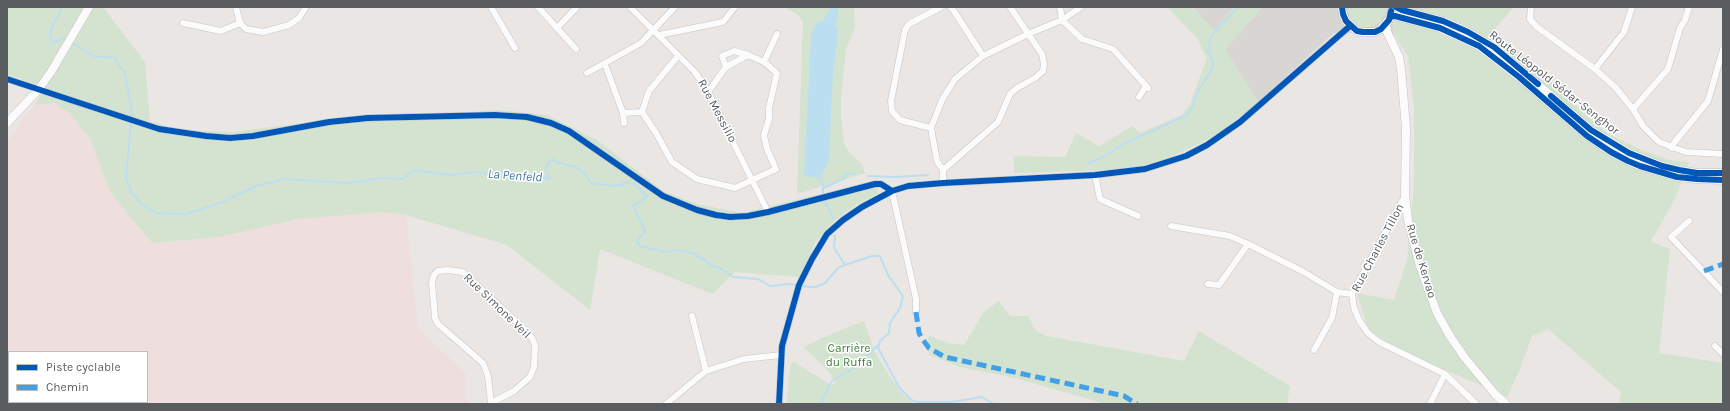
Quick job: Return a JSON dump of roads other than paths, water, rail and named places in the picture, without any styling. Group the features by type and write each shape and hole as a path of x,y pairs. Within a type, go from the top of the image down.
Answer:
{"main road":[{"path":"7,129 52,72 89,7"},
{"path":"1342,7 1346,22 1350,26 1364,32 1375,32 1395,47"},
{"path":"1375,32 1388,20 1391,7"},
{"name":"Route Léopold Sédar-Senghor","path":"1396,7 1443,21 1462,29 1494,47 1591,130 1629,153 1679,170 1697,173 1723,173"},
{"name":"Route Léopold Sédar-Senghor","path":"1388,20 1395,16 1440,28 1479,46 1519,77 1587,136 1628,161 1677,177 1697,180 1723,180"},
{"name":"Rue de Kervao","path":"1388,20 1387,32 1395,47 1401,68 1405,99 1405,196 1413,243 1427,289 1437,313 1464,358 1495,394 1506,404"},
{"path":"7,123 26,104"}],"street":[{"path":"236,7 240,23 246,29 263,32 289,25 300,18 306,7"},
{"path":"490,7 515,48"},
{"path":"538,7 576,49"},
{"path":"557,28 577,7"},
{"name":"Rue Messilio","path":"630,7 653,28 678,56 695,72 708,92 768,212"},
{"path":"587,73 640,43 675,7"},
{"path":"659,35 722,22 735,7"},
{"path":"931,128 900,120 892,111 891,101 905,30 909,24 941,7"},
{"path":"950,7 983,56"},
{"path":"943,170 998,122 1010,94 1043,71 1044,64 1042,54 1010,7"},
{"path":"1060,7 1062,20 1082,39 1112,49 1147,87 1140,97"},
{"path":"943,183 943,170 937,160 931,128 946,91 956,79 983,56 1028,34 1062,20 1081,7"},
{"path":"1531,7 1530,19 1537,27 1595,69 1616,88 1633,109 1643,126 1659,142 1686,152 1723,154"},
{"path":"1595,69 1624,32 1632,7"},
{"path":"1633,109 1668,69 1680,28 1686,20 1689,7"},
{"path":"183,23 221,30 240,23"},
{"path":"779,404 781,355 796,295 805,272 827,234 843,220 892,191 908,186 1095,175 1145,168 1186,156 1207,145 1240,122 1350,26"},
{"path":"764,62 777,34"},
{"path":"1672,148 1674,143 1708,101 1723,49"},
{"path":"642,112 656,133 672,162 697,178 735,188 776,169 767,149 764,135 769,119 769,108 777,73 764,62 734,51 722,56 726,67"},
{"path":"708,92 726,67 748,55"},
{"path":"642,112 649,91 678,56"},
{"path":"606,67 623,113 624,123"},
{"path":"7,79 143,125 180,133 230,138 252,136 329,122 368,118 495,115 527,117 551,123 569,131 589,143 663,196 680,204 716,216 748,216 861,187 881,184 892,191 916,299 916,312"},
{"path":"623,113 642,112"},
{"path":"1095,175 1100,199 1138,216"},
{"name":"Rue Charles Tillon","path":"1405,196 1352,294 1354,308 1359,320 1368,333 1379,342 1445,374 1476,404"},
{"path":"1689,221 1671,237 1723,292"},
{"path":"1171,226 1230,236 1302,271 1337,292 1352,294"},
{"path":"1208,284 1219,285 1248,244"},
{"name":"Rue Simone Veil","path":"448,270 463,272 524,329 532,338 535,345 534,367 530,377 514,390 491,404 488,376 483,363 438,324 434,318 432,283 434,275 438,271 448,270"},
{"path":"1314,350 1332,318 1337,292"},
{"path":"692,316 706,370"},
{"path":"1715,346 1723,354"},
{"path":"667,404 706,370 744,359 781,355"},
{"path":"1430,404 1445,374"}],"water":[{"path":"832,7 838,7 838,20 835,24 838,31 833,73 829,160 820,178 804,176 811,35 816,23 822,22"}],"waterway":[{"name":"La Penfeld","path":"61,7 61,11 54,22 50,33 51,38 53,42 56,42 61,38 68,40"},
{"path":"1088,163 1102,158 1123,144 1187,115 1192,108 1197,93 1212,69 1213,61 1208,52 1210,40 1214,33 1238,7"},
{"name":"La Penfeld","path":"71,42 93,56 114,58 125,73 132,113 126,178 132,193 141,204 156,213 186,214 218,204 256,186 284,179 348,183 382,178 404,179 412,171 450,175 472,172 529,177 536,175 550,179 545,169 552,159 560,163 576,167 584,173 591,183 615,186 629,182 637,186 647,197 633,206 645,231 637,241 640,246 666,252 677,250 689,252 702,258 711,265 721,269 733,277 758,279 770,286 790,284 816,287 825,283 839,267 872,256 880,256 888,275 903,296 900,308 890,323 889,333 880,341 878,348 899,387 911,400 918,402 951,402 982,397 994,404"},
{"path":"833,218 828,207 823,201 823,188 843,179 848,173 855,174"},
{"path":"868,176 895,177 928,175"},
{"path":"820,178 824,187"},
{"path":"835,235 834,248 845,265"},
{"path":"820,404 832,381 854,368 878,345"}],"park label":[{"name":"Carrière du Ruffa","path":"849,356"}]}
